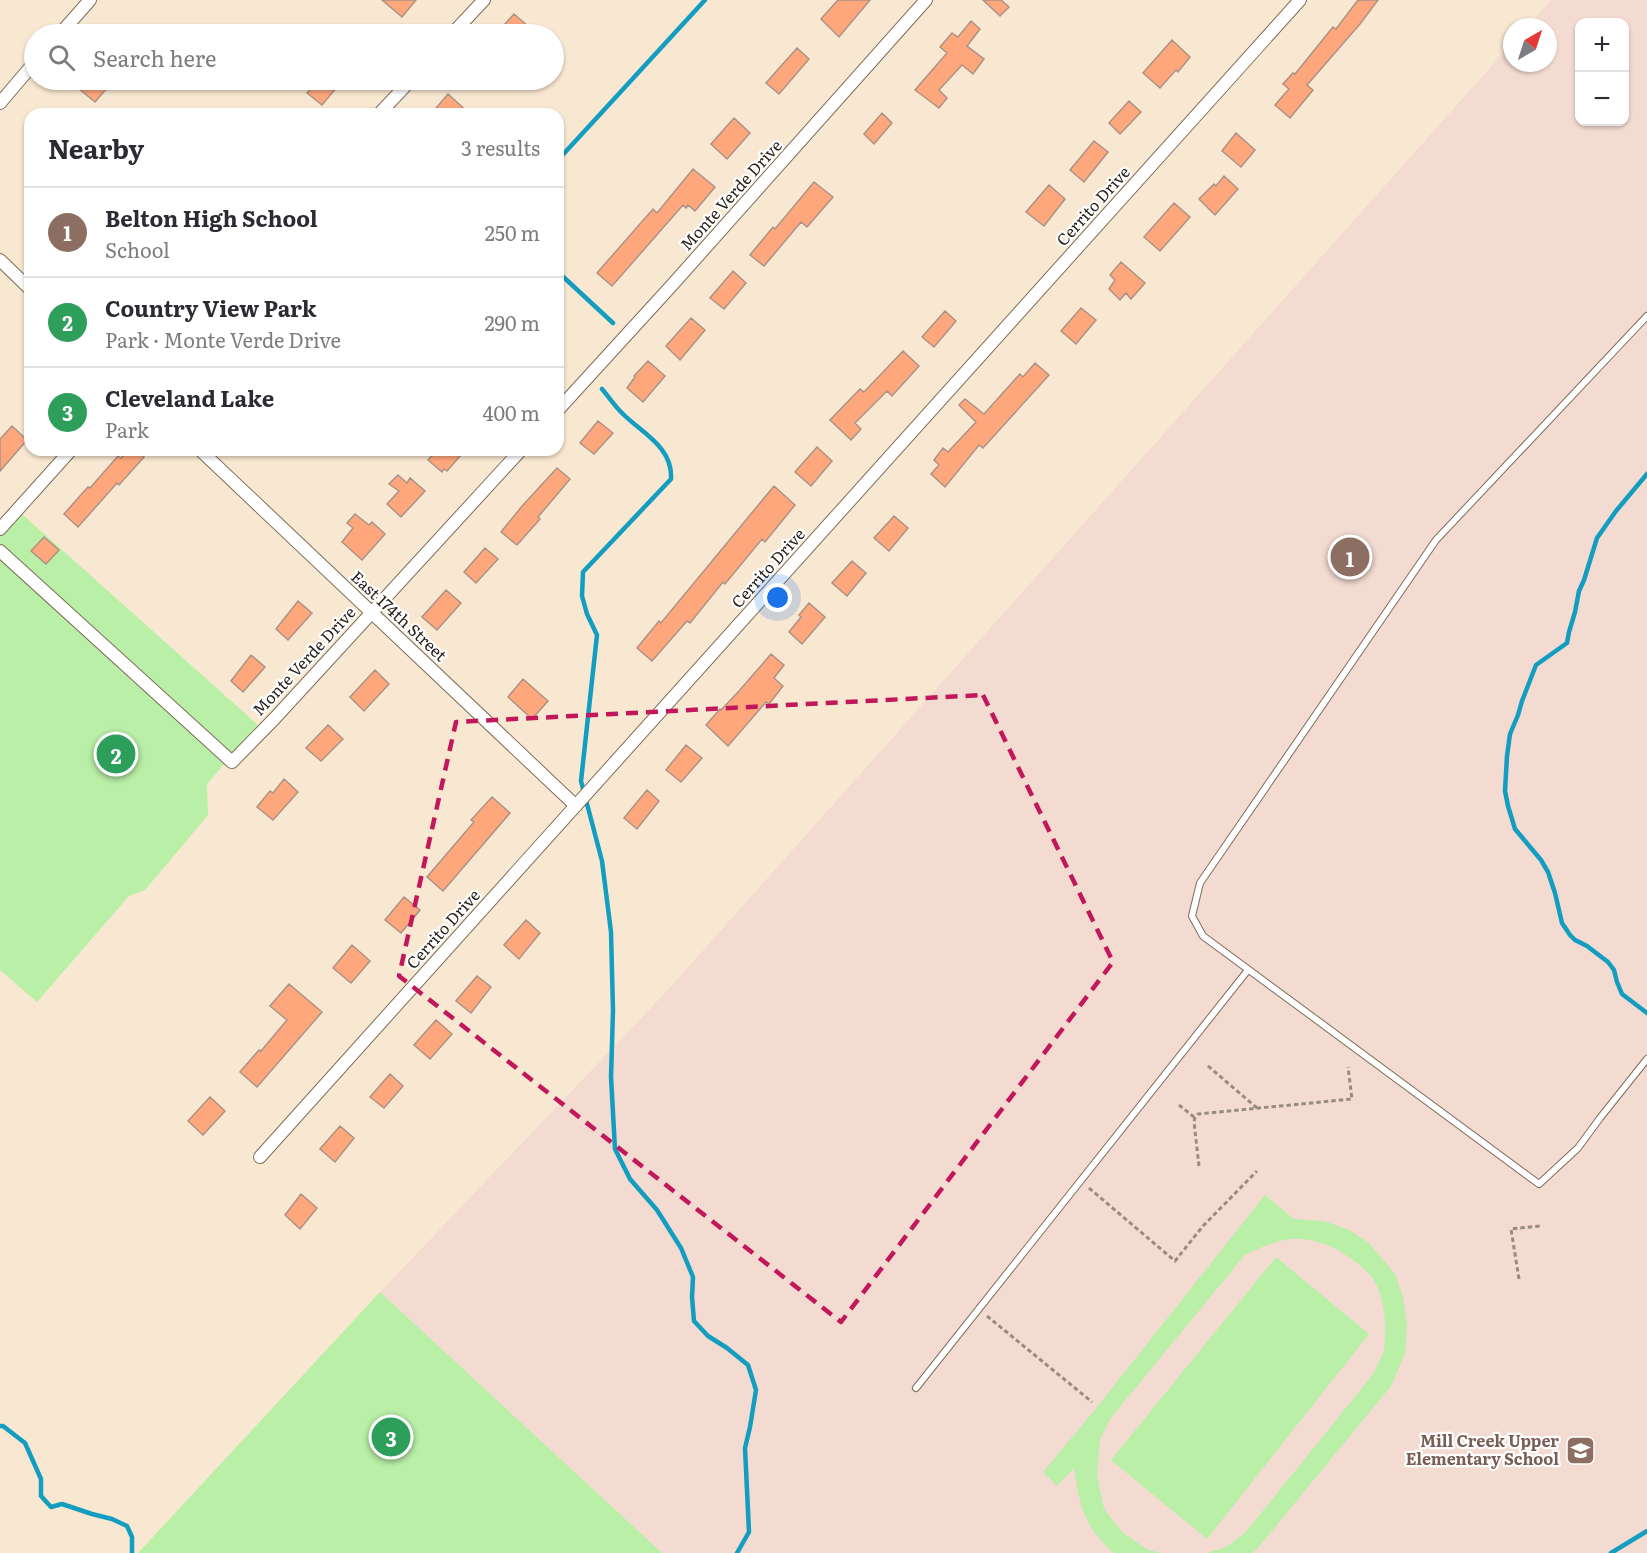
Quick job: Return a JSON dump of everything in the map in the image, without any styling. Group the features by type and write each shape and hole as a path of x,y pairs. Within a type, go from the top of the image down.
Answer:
{"street":[{"path":"69,24 90,0"},
{"path":"461,24 484,0"},
{"name":"Monte Verde Drive","path":"564,403 926,0"},
{"name":"Cerrito Drive","path":"260,1157 1300,0"},
{"path":"0,103 24,75"},
{"path":"385,108 402,90"},
{"path":"0,260 24,283"},
{"path":"0,529 66,456"},
{"name":"East 174th Street","path":"206,456 576,806"},
{"name":"Monte Verde Drive","path":"0,551 232,762 515,456"}],"lane":[{"path":"1647,316 1436,540 1200,883 1192,916 1203,936 1539,1184 1578,1148 1647,1059"},
{"path":"916,1388 1248,970"}],"path":[{"path":"1208,1066 1257,1108"},
{"path":"1195,1117 1198,1114 1352,1099 1348,1066"},
{"path":"1179,1105 1195,1117 1199,1166"},
{"path":"1080,1181 1175,1261 1203,1226 1257,1171"},
{"path":"1519,1279 1511,1230 1540,1226"},
{"path":"979,1309 1092,1402"}],"highlighted area":[{"path":"983,695 1113,962 841,1322 399,976 456,722"}],"shaded area":[{"path":"1551,0 1647,0 1647,1553 661,1553 380,1292 665,993 1503,53 1503,72 1557,72 1557,18 1535,18"}],"green space":[{"path":"13,506 258,725 207,784 208,815 145,890 129,896 37,1002 0,970 0,521"},
{"path":"1265,1195 1294,1219 1324,1221 1349,1230 1369,1243 1395,1274 1403,1297 1407,1325 1405,1353 1391,1386 1257,1549 1252,1553 1207,1553 1226,1547 1245,1533 1374,1373 1384,1348 1384,1316 1376,1284 1364,1268 1335,1248 1305,1239 1285,1240 1244,1256 1110,1419 1100,1439 1097,1475 1104,1509 1122,1532 1148,1550 1162,1553 1114,1553 1089,1524 1078,1494 1074,1468 1057,1486 1043,1472"},
{"path":"1276,1257 1369,1334 1207,1539 1111,1460"},
{"path":"380,1292 662,1553 138,1553"}],"building":[{"path":"382,0 416,0 402,17"},
{"path":"838,0 870,0 839,37 821,19"},
{"path":"983,0 1001,0 1009,7 1000,16"},
{"path":"1358,0 1378,0 1307,85 1313,90 1290,118 1275,105 1289,89 1283,84 1293,73 1295,74 1333,27 1336,29"},
{"path":"514,14 526,24 505,24"},
{"path":"971,21 980,29 967,46 984,59 973,74 962,65 939,90 947,98 939,108 915,90 947,53 940,47 952,33 958,37"},
{"path":"1172,40 1190,57 1178,72 1176,70 1160,88 1143,73"},
{"path":"797,48 809,59 779,94 766,83"},
{"path":"80,90 105,90 95,102"},
{"path":"310,90 335,90 322,105 307,93"},
{"path":"448,94 463,108 436,108"},
{"path":"1129,101 1141,112 1120,134 1109,123"},
{"path":"882,113 892,123 874,144 864,134"},
{"path":"734,118 750,133 727,159 711,144"},
{"path":"1236,133 1255,150 1241,167 1222,151"},
{"path":"1094,141 1108,152 1084,182 1070,170"},
{"path":"693,169 715,187 695,211 688,205 686,208 683,205 612,286 597,273 653,209 657,213"},
{"path":"1224,176 1238,189 1215,215 1199,199 1214,184 1216,186"},
{"path":"814,182 833,197 807,227 801,222 764,266 750,255"},
{"path":"1049,185 1065,199 1044,226 1026,212"},
{"path":"1174,203 1190,217 1160,251 1144,237"},
{"path":"1121,262 1145,283 1131,299 1126,293 1120,300 1109,289 1115,280 1110,275"},
{"path":"733,271 746,283 724,309 710,298"},
{"path":"1081,308 1096,320 1076,344 1061,331"},
{"path":"945,311 956,321 934,347 922,337"},
{"path":"691,318 705,330 680,360 666,346"},
{"path":"903,351 919,366 892,396 887,391 855,423 861,429 851,440 830,420 860,389 864,392"},
{"path":"648,361 665,376 643,402 627,388 634,376"},
{"path":"1035,363 1049,375 983,448 979,445 945,487 931,474 939,465 934,460 943,448 948,452 976,422 959,405 965,399 984,414 1020,374 1023,377"},
{"path":"598,421 613,433 594,454 580,443"},
{"path":"12,426 24,437 24,443 0,471 0,439"},
{"path":"817,447 832,461 811,486 795,472"},
{"path":"118,456 121,458 123,456 144,457 119,485 117,483 78,527 64,514"},
{"path":"432,456 460,456 447,471 444,469 442,472 428,460"},
{"path":"557,468 570,479 517,545 501,532"},
{"path":"398,475 407,483 410,478 425,491 401,517 387,504 399,491 389,484"},
{"path":"774,486 795,505 765,542 762,539 690,623 687,621 652,661 637,648 659,621 661,623"},
{"path":"355,514 369,525 372,522 385,534 362,560 342,542 353,528 347,523"},
{"path":"894,516 908,528 889,551 874,538"},
{"path":"44,537 59,550 46,564 31,551"},
{"path":"485,548 498,559 476,583 464,572"},
{"path":"852,561 866,573 847,596 832,583"},
{"path":"446,590 461,603 437,630 422,617"},
{"path":"298,601 312,613 288,640 276,629"},
{"path":"809,603 825,617 802,644 789,632"},
{"path":"771,654 784,665 774,678 783,686 769,704 766,702 728,746 706,725"},
{"path":"251,655 265,667 243,692 231,681"},
{"path":"375,670 389,684 364,711 350,697"},
{"path":"523,679 548,701 532,719 508,697"},
{"path":"328,725 343,739 321,761 306,748"},
{"path":"686,745 702,758 681,782 666,770"},
{"path":"284,779 298,792 273,820 257,807"},
{"path":"647,790 659,801 637,829 624,818"},
{"path":"492,797 510,813 443,891 427,877"},
{"path":"404,897 420,910 401,933 385,920"},
{"path":"526,920 540,933 519,959 504,945"},
{"path":"352,945 370,961 351,983 333,968"},
{"path":"477,976 491,987 471,1013 456,1001"},
{"path":"289,984 322,1012 257,1087 240,1072 287,1020 270,1006"},
{"path":"436,1020 452,1034 430,1059 414,1045"},
{"path":"390,1074 403,1086 384,1108 370,1097"},
{"path":"210,1097 225,1111 203,1135 188,1121"},
{"path":"340,1126 354,1138 335,1162 320,1149"},
{"path":"301,1194 317,1208 300,1229 285,1215"}],"waterway":[{"path":"564,153 705,0"},
{"path":"564,278 613,323"},
{"path":"602,389 620,411 662,449 667,458 671,479 583,572 582,596 597,635 581,781 602,861 611,932 613,1011 611,1077 615,1149 630,1179 657,1210 681,1248 693,1277 694,1321 708,1336 748,1365 756,1390 745,1448 749,1532 737,1553"},
{"path":"1647,474 1597,538 1579,591 1567,643 1536,665 1510,734 1505,791 1515,829 1548,872 1562,923 1575,940 1608,962 1614,970 1622,994 1647,1013"},
{"path":"0,1426 25,1443 41,1479 41,1496 51,1507 62,1504 112,1519 127,1526 132,1537 132,1553"},
{"path":"1611,1553 1647,1531"}],"place":[{"name":"Belton High School","path":"1350,557"},
{"name":"Country View Park","path":"116,754"},
{"name":"Cleveland Lake","path":"391,1437"},
{"name":"Mill Creek Upper Elementary School","path":"1580,1450"}]}
